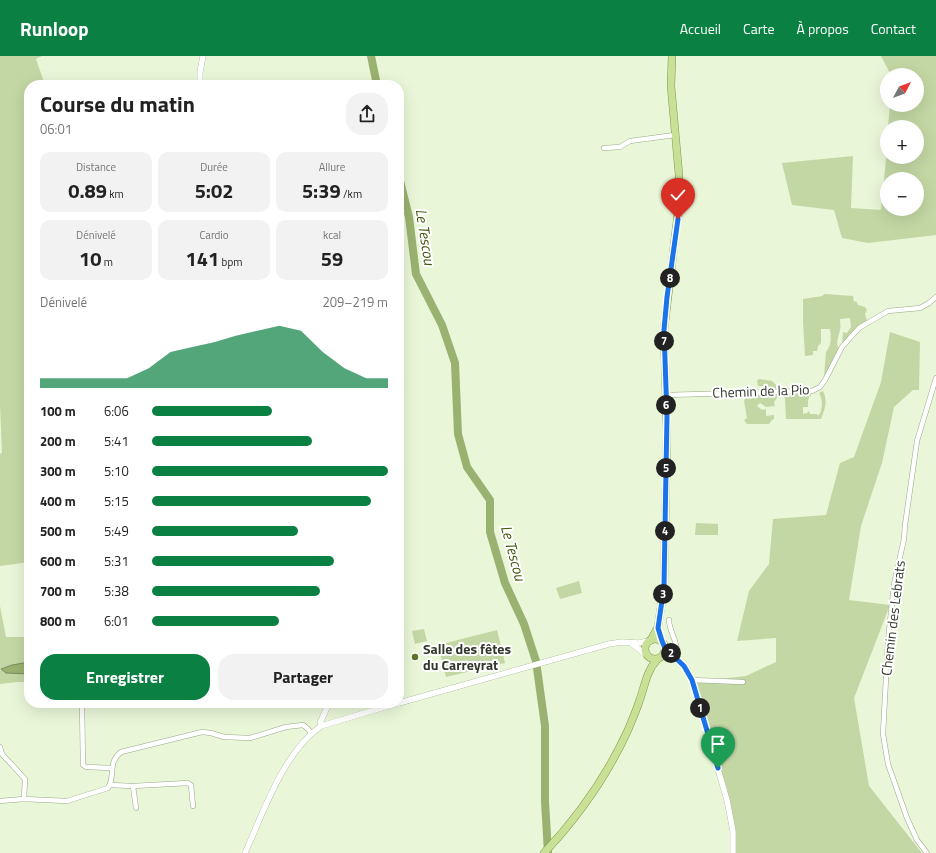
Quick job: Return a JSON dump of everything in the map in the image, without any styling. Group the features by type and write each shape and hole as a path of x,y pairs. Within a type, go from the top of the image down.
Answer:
{"main road":[{"path":"648,673 649,665 645,647 658,628 664,587 667,432 664,325 677,230 679,199 671,86 672,56"},
{"path":"544,853 575,817 600,782 618,750 637,707 648,673 652,665 660,658 663,644 658,628"},
{"path":"650,641 656,639 663,644"},
{"path":"646,654 651,659 660,658"}],"street":[{"path":"200,80 203,56"},
{"path":"604,148 620,147 630,141 675,135"},
{"name":"Chemin de la Pio","path":"666,395 812,391 820,388 842,347 859,328 888,311 920,308 930,303 936,297"},
{"name":"Chemin des Lebrats","path":"927,853 917,840 907,818 888,764 883,734 888,641 894,584 904,539 904,525 917,441 936,378"},
{"path":"669,620 669,624 678,648 678,652 675,657"},
{"path":"404,701 609,644 650,641"},
{"path":"631,643 646,654"},
{"path":"663,644 684,666 692,680 727,800 732,826 733,853"},
{"path":"660,658 675,657"},
{"path":"692,680 742,682"},
{"path":"82,708 83,765 86,767 112,768"},
{"path":"321,726 320,722 327,708"},
{"path":"245,853 271,795 292,756 301,743 321,726 381,708"},
{"path":"0,801 24,799 60,801 72,800 108,788 112,778 112,768 116,757 121,752 202,732 212,733 224,737 250,738 286,727 303,725 311,733"},
{"path":"0,747 2,754 25,779 24,799"},
{"path":"110,785 133,786 188,784 191,785 193,806"},
{"path":"133,786 136,808"}],"shaded area":[{"path":"0,56 42,56 36,59 43,80 24,80 24,563 0,566 0,454 2,453 0,405"},
{"path":"881,56 936,56 936,235 868,243 842,238 834,210 792,205 782,163 853,156 851,208 880,210 880,216 924,216 924,172 885,172 886,164 924,164 924,120 889,120 889,112 924,112 924,68 887,68"},
{"path":"825,294 853,296 854,302 856,301 858,305 865,307 867,310 865,314 867,321 853,331 842,345 843,332 847,333 851,327 850,318 840,319 840,329 837,341 839,349 824,377 826,352 831,341 830,329 821,329 821,343 818,346 817,351 813,351 813,355 805,356 803,299 822,296"},
{"path":"890,332 920,342 919,390 913,390 894,407 882,463 861,526 849,600 890,605 854,698 869,786 922,853 736,853 732,814 695,682 746,676 776,662 776,638 737,641 749,591 769,564 773,519 826,515 840,463 854,457 881,382"},
{"path":"759,379 772,381 776,385 776,391 779,395 774,402 775,406 766,407 760,403 757,406 762,410 766,409 766,416 774,415 774,419 769,424 747,424 744,420 747,418 744,401 746,398 744,393 745,391 759,390 766,395 768,393 767,386 758,386 757,381"},
{"path":"823,391 826,402 821,419 786,419 785,398 783,397 782,393 811,392 808,407 803,407 803,414 809,411 810,414 817,414 818,416 822,405 819,393"},
{"path":"696,523 718,524 718,535 695,535"},
{"path":"579,581 582,593 560,599 556,588"},
{"path":"0,606 6,637 24,637 24,682 0,684"},
{"path":"424,629 427,641 415,644 412,631"},
{"path":"497,630 505,663 446,677 438,645"},
{"path":"24,663 24,674 6,673 1,669"}],"waterway":[{"name":"Le Tescou","path":"371,56 376,80"},
{"name":"Le Tescou","path":"404,197 409,217 416,274 442,325 455,363 458,434 467,467 490,500 490,532 505,583 524,624 536,661 545,726 545,801 548,853"}],"place":[{"name":"Salle des fêtes du Carreyrat","path":"415,657"}],"route":[{"path":"678,219 664,330 667,417 664,587 658,628 665,648 679,660 692,680 718,768"}]}
